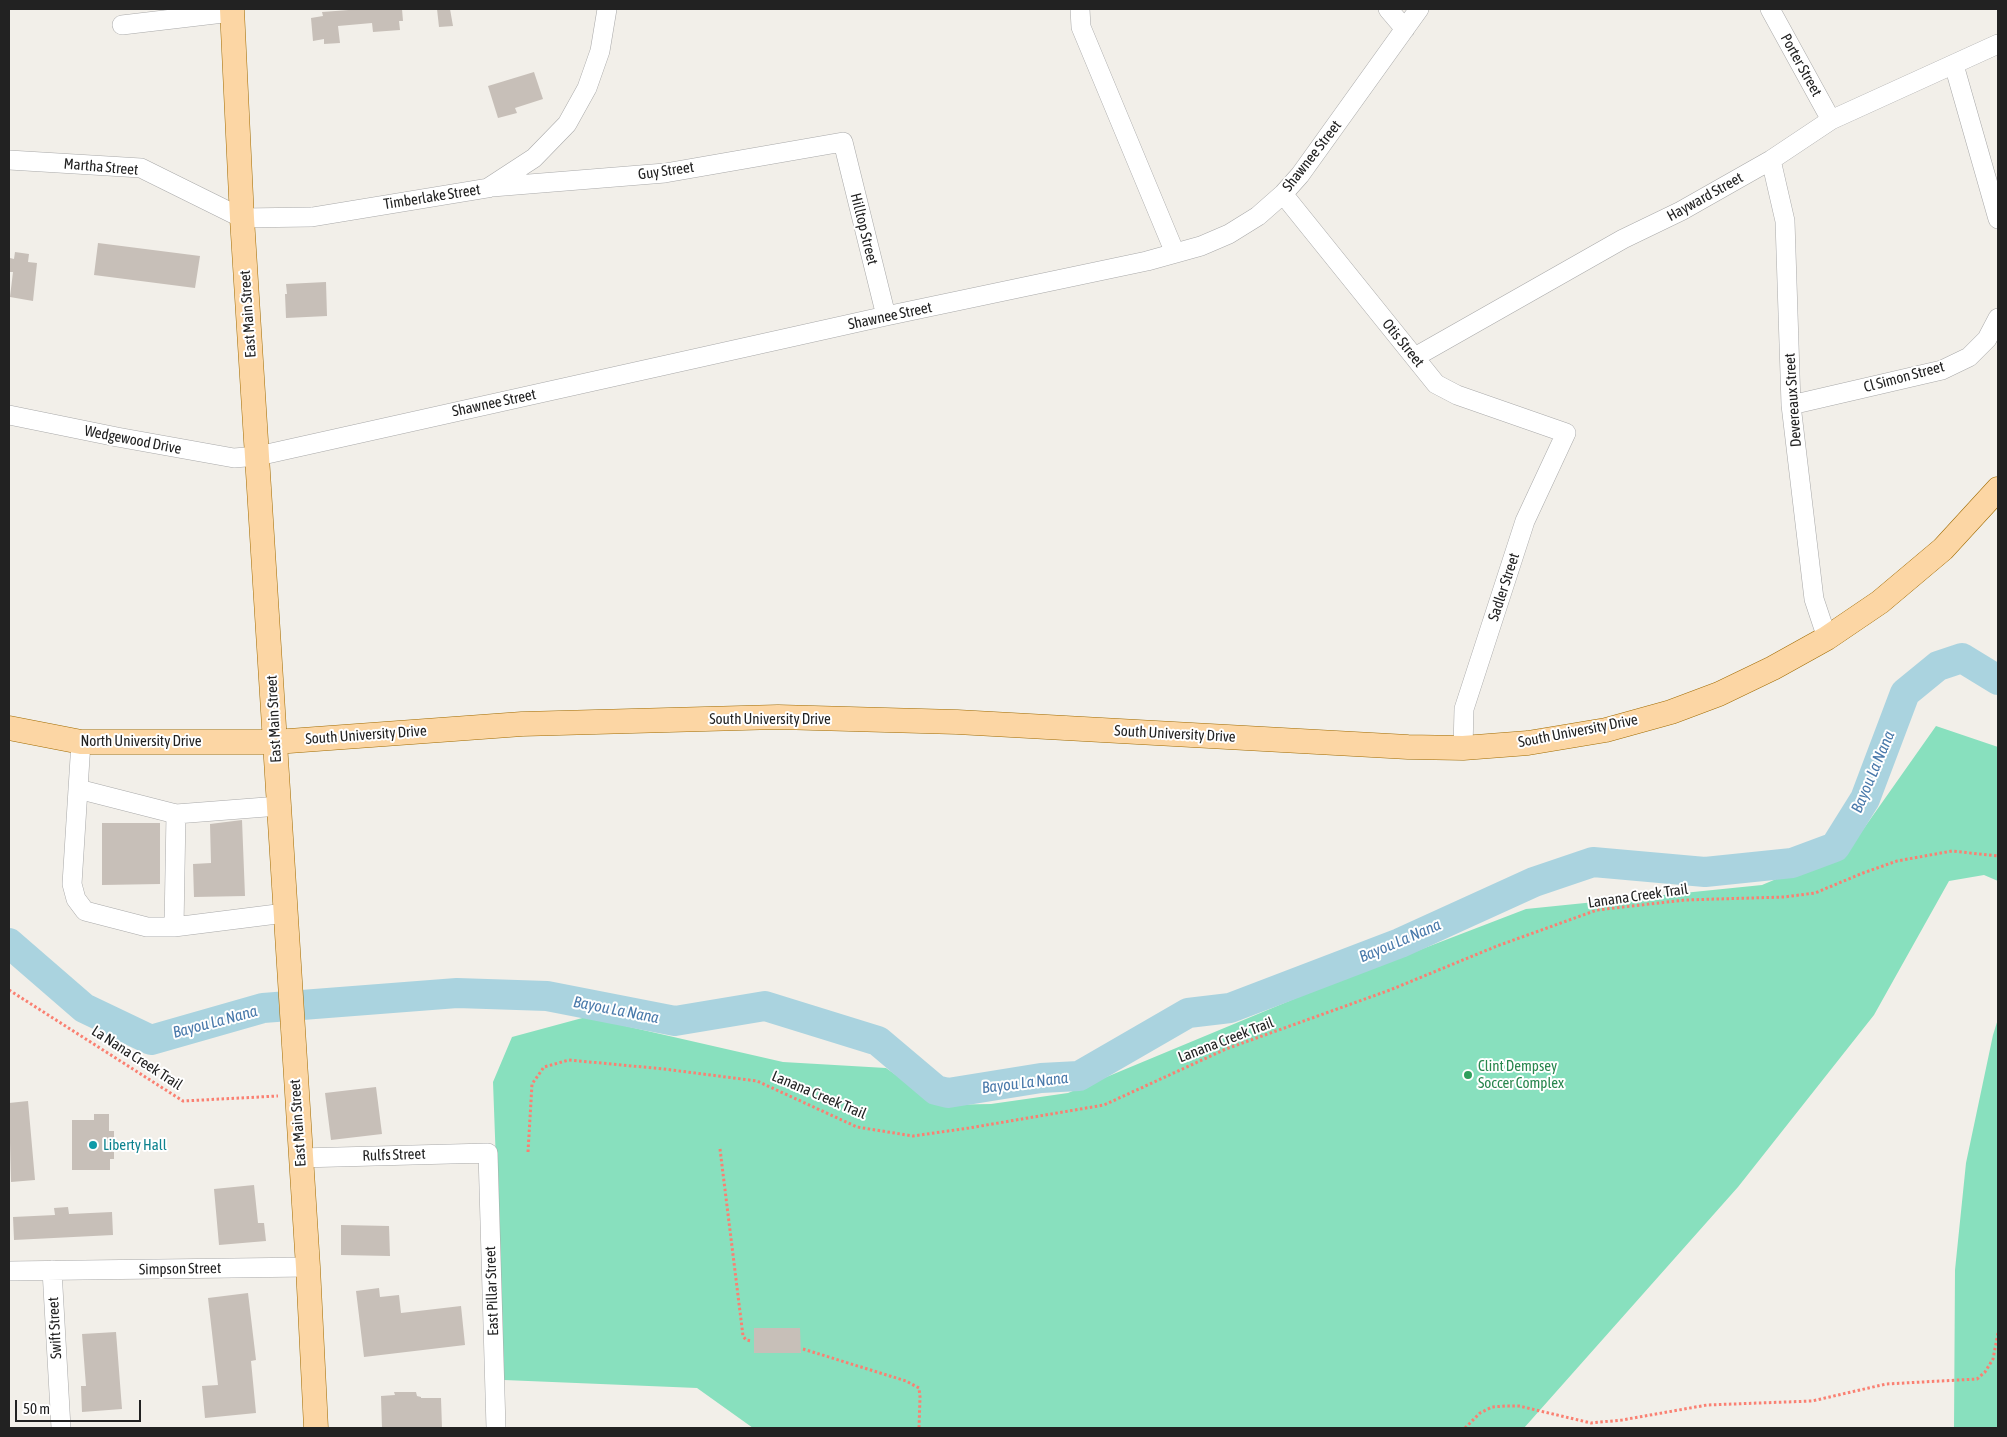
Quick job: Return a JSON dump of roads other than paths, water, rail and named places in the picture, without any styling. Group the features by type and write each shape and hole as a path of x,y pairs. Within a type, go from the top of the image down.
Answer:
{"main road":[{"name":"East Main Street","path":"232,11 242,218 308,1267 316,1428"},
{"name":"South University Drive","path":"275,742 522,724 778,717 956,722 1398,746 1463,748 1528,743 1606,730 1671,712 1718,694 1774,668 1827,638 1880,602 1943,550 1998,489"},
{"name":"North University Drive","path":"9,728 81,742 275,742"}],"street":[{"name":"Timberlake Street","path":"242,218 312,217 488,188 534,158 567,124 587,88 600,51 607,9"},
{"path":"1080,9 1081,27 1175,253"},
{"path":"1388,9 1405,29"},
{"name":"Shawnee Street","path":"258,456 886,316 1147,261 1201,246 1229,234 1258,216 1283,194 1300,175 1419,9"},
{"name":"Porter Street","path":"1770,9 1831,120"},
{"path":"122,25 232,11"},
{"name":"Hayward Street","path":"1415,357 1623,240 1680,211 1771,160 1831,120 1998,44"},
{"path":"1954,65 1998,220"},
{"name":"Guy Street","path":"488,188 665,173 843,142"},
{"name":"Hilltop Street","path":"843,142 886,316"},
{"name":"Martha Street","path":"9,160 141,168 242,218"},
{"name":"Devereaux Street","path":"1771,160 1785,221 1791,405 1814,599 1827,638"},
{"name":"Otis Street","path":"1283,194 1436,384 1457,395 1566,433"},
{"name":"Cl Simon Street","path":"1791,405 1942,370 1969,357 1987,339 1998,318"},
{"name":"Wedgewood Drive","path":"9,415 117,438 234,458 258,456"},
{"name":"Sadler Street","path":"1463,748 1464,709 1525,521 1566,433"},
{"path":"81,742 72,884 76,899 85,911 148,927 286,921"},
{"path":"78,789 176,814 279,806"},
{"path":"174,927 176,814"},
{"name":"Rulfs Street","path":"300,1158 488,1153"},
{"name":"East Pillar Street","path":"488,1153 496,1428"},
{"name":"Simpson Street","path":"52,1270 308,1267"},
{"path":"9,1271 52,1270"},
{"name":"Swift Street","path":"52,1270 61,1428"}],"waterway":[{"name":"Bayou La Nana","path":"9,943 84,1008 151,1040 263,1008 457,993 547,996 675,1021 765,1006 878,1041 936,1090 948,1093 1041,1078 1079,1076 1188,1013 1230,1008 1400,943 1534,882 1593,862 1705,872 1792,863 1835,847 1865,799 1905,693 1938,666 1962,658 1998,680"}],"place":[{"name":"Clint Dempsey Soccer Complex","path":"1468,1075"},
{"name":"Liberty Hall","path":"93,1145"}]}
